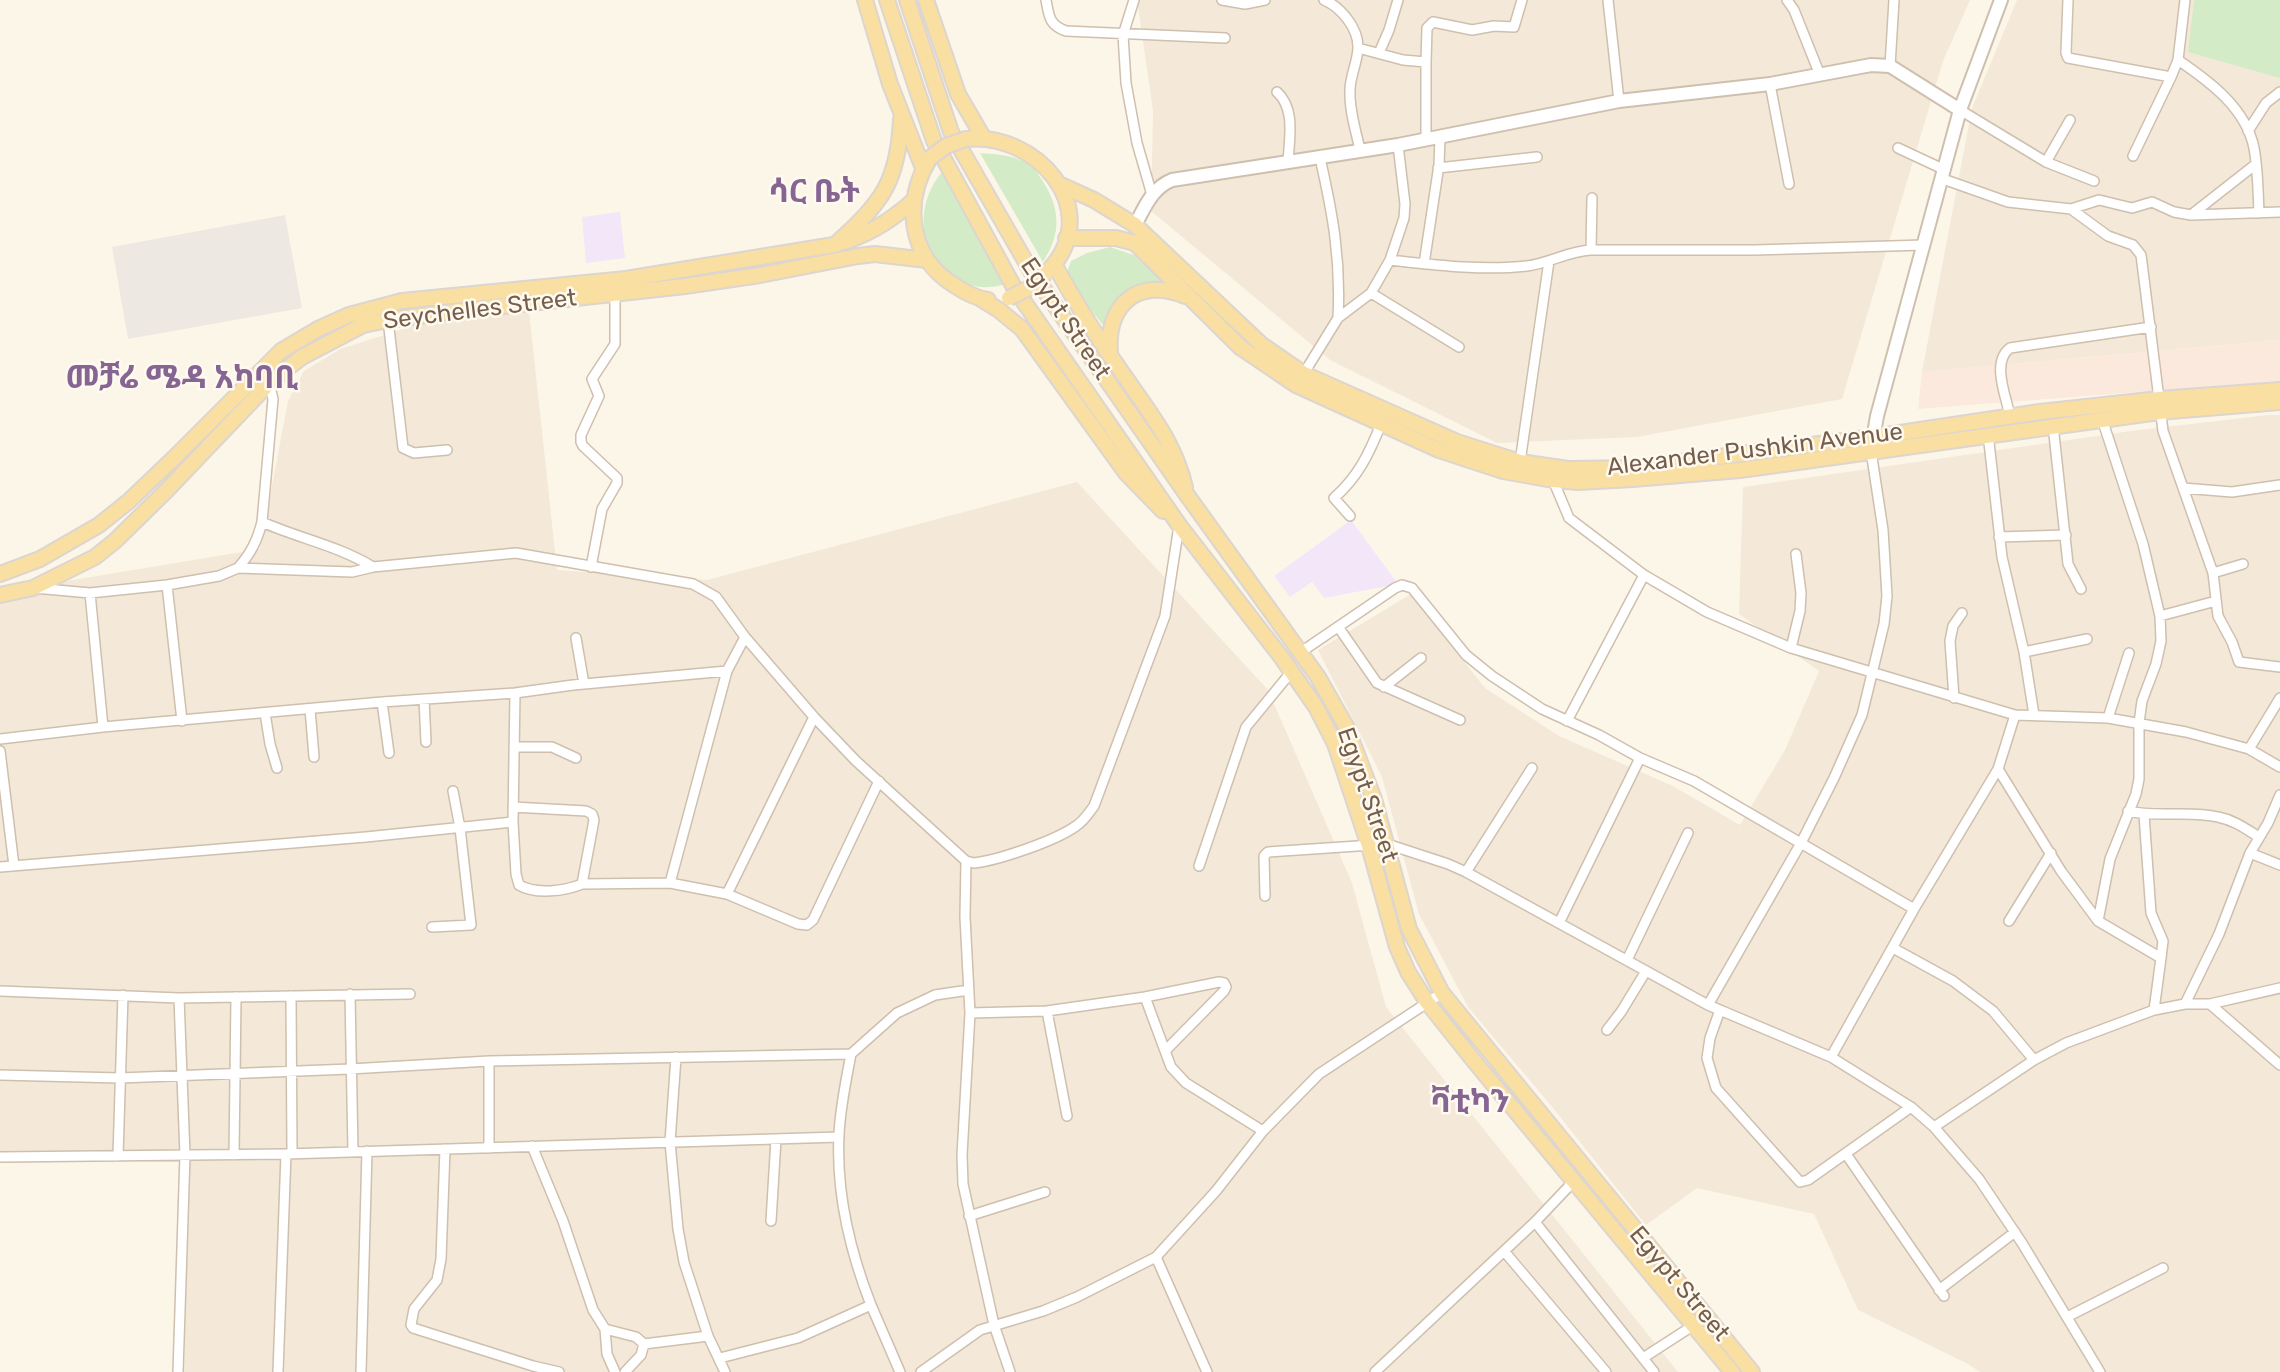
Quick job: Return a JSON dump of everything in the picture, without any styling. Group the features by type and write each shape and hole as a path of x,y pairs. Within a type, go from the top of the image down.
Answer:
{"main road":[{"path":"865,0 882,62 901,115 926,163"},
{"name":"Egypt Street","path":"887,0 934,141 1015,289 1178,522 1292,671 1316,707 1335,744 1397,947 1408,972 1427,1002 1732,1372"},
{"name":"Egypt Street","path":"907,0 951,132 1031,271 1187,495 1301,652 1347,728 1374,799 1409,929 1442,993 1752,1372"},
{"path":"926,0 958,94 984,137"},
{"path":"834,245 867,216 892,176 899,149 901,115"},
{"path":"981,299 998,301 1009,298 1029,288 1050,269 1063,251 1068,209 1061,185 1051,173 1018,147 984,137 966,139 946,146 926,163 913,201 917,242 927,260 943,278 999,310 1022,329 1126,473 1157,507 1178,522"},
{"name":"Alexander Pushkin Avenue","path":"1061,185 1094,200 1135,225 1300,379 1503,471 1553,480 1633,480 1740,470 2010,416 2045,421 2102,419 2159,405 2280,402"},
{"name":"Seychelles Street","path":"0,574 40,559 99,525 174,458 281,351 318,329 360,311 402,301 626,279 834,245 858,238 884,225 913,201"},
{"name":"Alexander Pushkin Avenue","path":"1066,238 1116,238 1135,243 1240,347 1381,424 1455,449 1568,469 1634,468 1988,434 2045,421 2280,390"},
{"name":"Seychelles Street","path":"0,595 33,588 76,569 95,557 115,541 270,382 302,357 363,326 388,320 735,279 858,256 883,255 927,260"},
{"path":"1050,269 1156,418 1181,470 1187,495"},
{"path":"1110,354 1112,324 1118,309 1125,301 1142,291 1161,288 1187,296"}],"street":[{"path":"1046,0 1052,23 1066,31 1225,38"},
{"path":"1135,0 1123,35 1126,83 1137,143 1152,195"},
{"path":"1223,0 1236,4 1265,0"},
{"path":"1326,0 1351,25 1358,48 1350,92 1360,150"},
{"path":"1379,53 1398,0"},
{"path":"1426,140 1427,28 1433,22 1472,30 1494,26 1509,29 1514,27 1517,21 1522,0"},
{"path":"1608,0 1619,101"},
{"path":"1787,0 1794,10 1820,75"},
{"path":"1889,66 1894,0"},
{"path":"1708,1005 1801,843 1862,715 1873,673 1887,596 1883,530 1872,444 1877,416 1960,110 2001,0"},
{"path":"2068,0 2068,58 2171,77"},
{"path":"2133,156 2178,60 2185,0"},
{"path":"1358,48 1403,60 1426,62"},
{"path":"2178,60 2217,87 2248,131 2256,164 2259,212"},
{"path":"1135,225 1152,195 1163,184 1172,180 1398,145 1619,101 1770,84 1871,65 1889,66 2046,162 2094,181"},
{"path":"1770,84 1789,184"},
{"path":"1277,92 1284,99 1290,117 1289,163"},
{"path":"2248,131 2266,103 2280,92"},
{"path":"2046,162 2070,120"},
{"path":"1424,264 1440,137"},
{"path":"1300,379 1338,318 1371,293 1390,260 1404,218 1405,204 1398,145"},
{"path":"1898,148 1944,175 2008,202 2071,209 2099,200 2132,208 2152,202 2174,212 2191,215 2280,212"},
{"path":"1438,168 1537,157"},
{"path":"1320,158 1334,219 1340,279 1338,318"},
{"path":"2191,215 2256,164"},
{"path":"1591,250 1592,198"},
{"path":"2071,209 2108,236 2133,245 2141,254 2163,431 2213,573 2221,624 2232,642 2239,662 2280,667"},
{"path":"1390,260 1504,268 1549,261 1573,251 1591,250 1755,250 1924,245"},
{"path":"1520,462 1549,261"},
{"path":"1371,293 1459,346"},
{"path":"591,567 602,509 617,483 617,478 583,446 582,435 599,396 592,379 615,344 615,294"},
{"path":"388,320 403,448 414,453 447,450"},
{"path":"2010,416 2002,381 2001,360 2003,353 2010,348 2151,327"},
{"path":"238,568 257,541 262,522 274,399 263,368"},
{"path":"2098,921 2110,859 2136,794 2139,779 2139,723 2145,691 2157,664 2161,642 2160,616 2143,544 2102,419"},
{"path":"2045,421 2066,535 2068,564 2081,589"},
{"path":"1350,516 1334,498 1352,482 1381,424"},
{"path":"1988,434 1999,537 2024,652 2034,715"},
{"path":"1553,480 1569,518 1644,575 1707,612 1791,648 2015,715 2108,718 2186,732 2249,749 2280,766"},
{"path":"2183,488 2232,492 2280,485"},
{"path":"262,522 297,537 353,555 373,567"},
{"path":"33,588 90,593 167,585 219,576 238,568 352,572 373,567 516,553 694,584 716,597 745,637 814,717 879,781 966,861 983,862 1032,847 1073,828 1084,820 1094,806 1165,616 1178,522"},
{"path":"1999,537 2066,535"},
{"path":"1791,648 1800,611 1801,593 1796,554"},
{"path":"2213,573 2243,564"},
{"path":"1567,721 1644,575"},
{"path":"167,585 182,721"},
{"path":"1301,652 1395,588 1402,585 1412,588 1466,655 1542,709 1640,758 1694,781 1914,909"},
{"path":"90,593 103,727"},
{"path":"2160,616 2216,601"},
{"path":"1954,698 1950,641 1953,626 1962,613"},
{"path":"1339,628 1377,682 1460,720"},
{"path":"670,883 727,671 745,637"},
{"path":"576,638 584,684"},
{"path":"2024,652 2087,639"},
{"path":"2108,718 2129,653"},
{"path":"1384,687 1421,658"},
{"path":"0,739 103,727 515,693 727,671"},
{"path":"1199,866 1246,727 1292,671"},
{"path":"515,693 513,822 516,874 519,885 524,888 546,891 571,889 582,884 670,883 727,894 798,924 807,925 813,920 879,781"},
{"path":"2249,749 2280,698"},
{"path":"424,699 426,742"},
{"path":"382,702 388,752"},
{"path":"310,709 314,757"},
{"path":"265,713 277,768"},
{"path":"1832,1057 1914,909 1998,769 2015,715"},
{"path":"727,894 814,717"},
{"path":"514,747 552,747 576,758"},
{"path":"0,751 5,830 14,866"},
{"path":"1559,923 1640,758"},
{"path":"1466,872 1532,768"},
{"path":"1998,769 2071,887 2098,921 2161,958"},
{"path":"432,926 471,925 453,791"},
{"path":"2186,1004 2219,934 2250,853 2268,823 2280,795"},
{"path":"513,807 586,811 592,814 594,820 582,884"},
{"path":"2128,811 2144,815 2215,816 2234,821 2259,837"},
{"path":"2144,815 2151,913 2163,941 2154,1010"},
{"path":"0,867 513,822"},
{"path":"1627,960 1688,833"},
{"path":"1265,896 1264,856 1268,852 1387,844 1466,872 1708,1005 1832,1057 1911,1107 1934,1127 1979,1179 2015,1231 2100,1372"},
{"path":"2009,920 2050,853"},
{"path":"2250,853 2280,865"},
{"path":"966,861 965,917 970,1013 962,1155 963,1184 994,1325 1010,1372"},
{"path":"1893,948 1953,981 1993,1012 2034,1060"},
{"path":"1606,1030 1646,971"},
{"path":"970,1013 1047,1011 1224,983 1226,986 1165,1051"},
{"path":"1934,1127 2034,1060 2066,1044 2154,1010 2186,1004 2210,1004 2280,988"},
{"path":"900,1372 871,1305 849,1242 841,1190 839,1137 851,1054 897,1013 935,995 969,990"},
{"path":"0,991 179,998 411,994"},
{"path":"922,1372 980,1330 1054,1307 1156,1257 1216,1191 1263,1131 1319,1074 1442,993"},
{"path":"350,994 353,1152"},
{"path":"118,1156 122,995"},
{"path":"278,1372 289,1154 291,996"},
{"path":"1145,996 1171,1067 1186,1083 1263,1131"},
{"path":"234,1155 236,997"},
{"path":"178,1372 185,1155 179,998"},
{"path":"2210,1004 2280,1065"},
{"path":"1720,1010 1710,1038 1707,1058 1716,1088 1800,1182 1808,1180 1911,1107"},
{"path":"1047,1011 1067,1116"},
{"path":"0,1075 120,1078 489,1061 851,1054"},
{"path":"676,1058 670,1142 678,1229 684,1262 708,1336 725,1372"},
{"path":"489,1061 489,1148"},
{"path":"0,1157 289,1154 839,1137"},
{"path":"772,1221 776,1139"},
{"path":"532,1146 563,1221 593,1310 604,1329 607,1354 615,1372"},
{"path":"445,1149 442,1259 437,1280 414,1309 411,1325 413,1328 520,1362 559,1372"},
{"path":"361,1372 368,1151"},
{"path":"1846,1154 1942,1293 2015,1231"},
{"path":"1375,1372 1535,1222 1573,1182"},
{"path":"970,1216 1045,1192"},
{"path":"1535,1222 1654,1372"},
{"path":"1504,1251 1606,1372"},
{"path":"1156,1257 1208,1372"},
{"path":"2067,1317 2163,1268"},
{"path":"720,1358 798,1338 871,1305"},
{"path":"1643,1358 1693,1325"},
{"path":"604,1329 636,1336 644,1344"},
{"path":"644,1344 708,1336"},
{"path":"625,1372 641,1355 644,1344"}],"shaded area":[{"path":"1137,0 1970,0 1943,61 1842,399 1637,437 1497,443 1330,360 1151,211 1153,111"},
{"path":"2017,0 2280,0 2280,340 1922,372 1972,108"},
{"path":"620,212 625,258 586,263 582,217"},
{"path":"285,215 302,308 128,339 112,247"},
{"path":"529,311 557,570 707,580 1077,482 1268,690 1352,883 1386,1007 1678,1372 184,1372 190,1159 0,1155 0,592 260,549 288,401 304,371 340,349 422,323"},
{"path":"2280,340 2280,381 1918,409 1922,372"},
{"path":"2280,415 2280,1372 1980,1372 1858,1310 1814,1214 1697,1188 1646,1225 1468,1007 1419,914 1382,777 1318,650 1411,594 1485,688 1559,736 1673,786 1740,825 1785,750 1819,671 1739,614 1743,487 2131,431"},
{"path":"1351,520 1398,584 1324,598 1312,582 1290,597 1274,576"}],"green space":[{"path":"2194,0 2280,0 2280,78 2188,52"},
{"path":"980,153 1005,155 1023,161 1034,169 1044,183 1055,209 1056,226 1052,244 1043,262"},
{"path":"942,172 1003,285 984,287 961,282 946,272 934,258 924,225 925,206 931,188"},
{"path":"1110,247 1134,255 1165,284 1145,287 1137,292 1107,330 1075,290 1067,272 1071,261 1087,253"}],"district":[{"name":"ሳር ቤት","path":"814,193"},
{"name":"መቻሬ ሜዳ አካባቢ","path":"182,379"},
{"name":"ቫቲካን","path":"1470,1103"}]}
